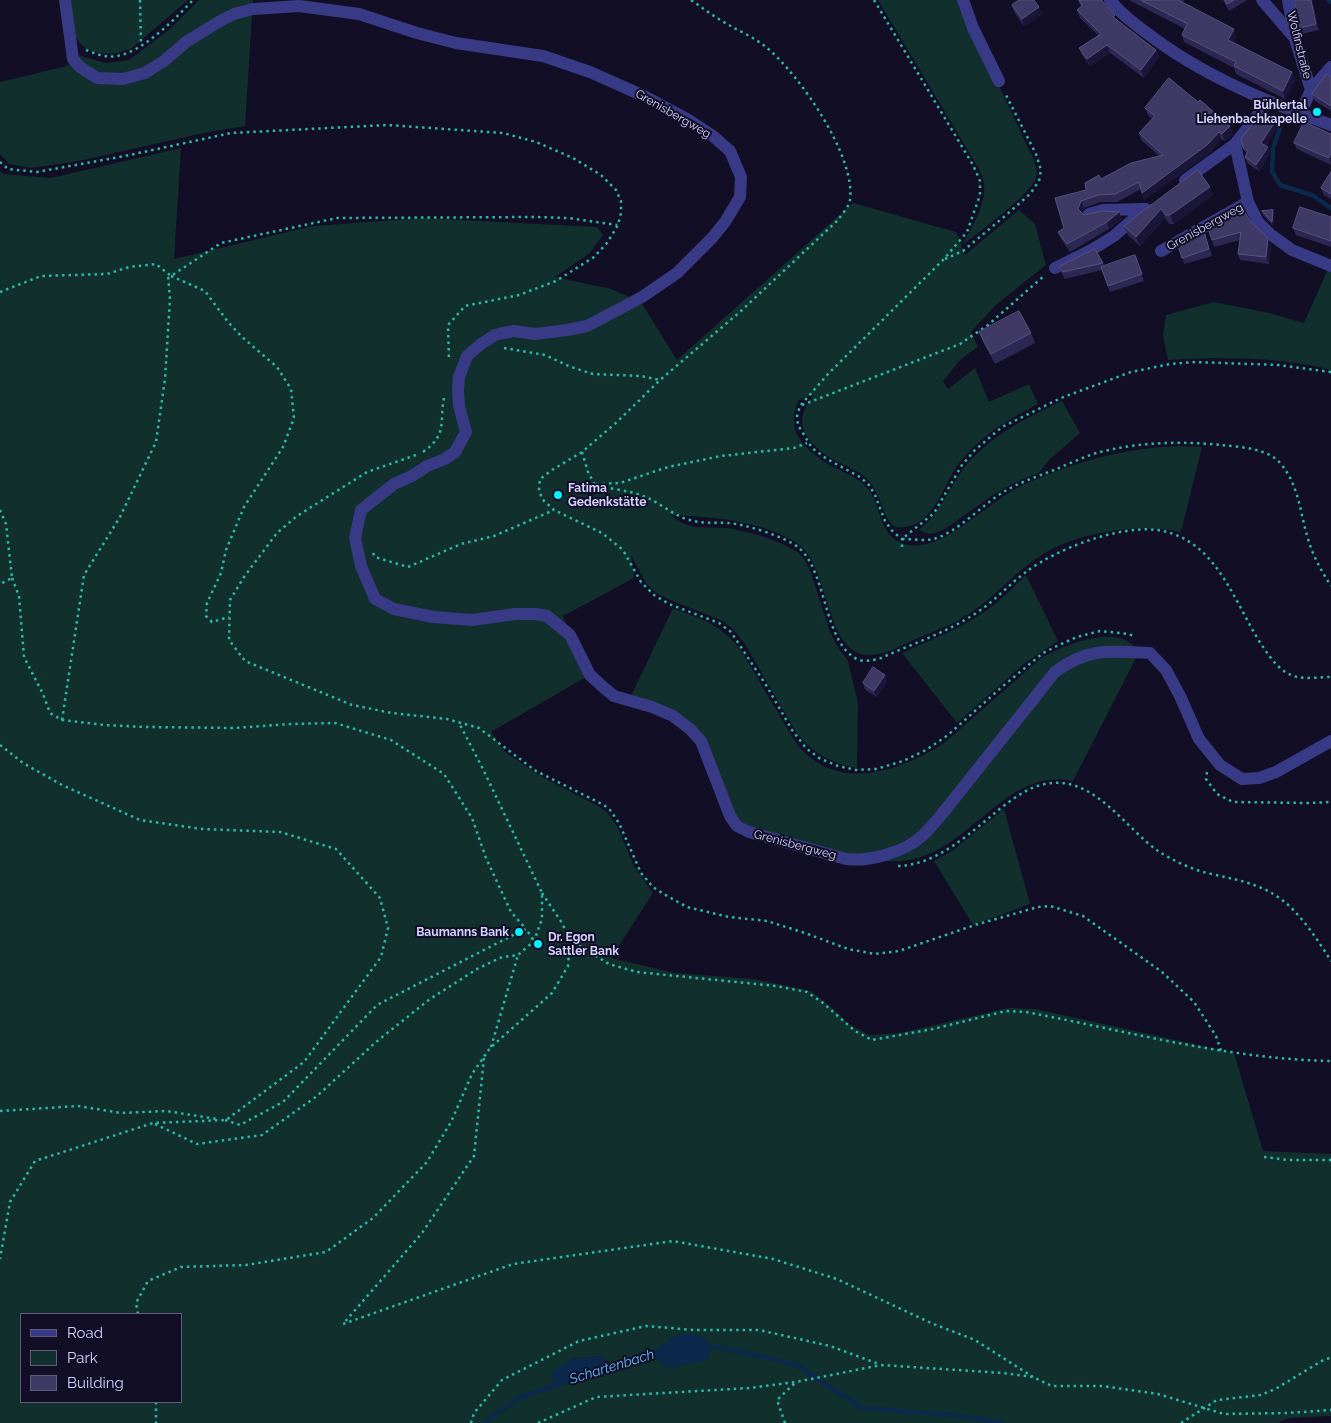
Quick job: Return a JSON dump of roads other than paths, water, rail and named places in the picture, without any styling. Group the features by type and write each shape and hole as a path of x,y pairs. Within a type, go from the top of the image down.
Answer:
{"street":[{"name":"Grenisbergweg","path":"66,0 74,58 80,68 97,78 123,79 145,72 158,65 186,42 234,14 253,9 299,6 359,14 417,33 456,43 543,56 590,72 644,96 687,119 713,136 730,151 741,177 740,197 725,222 712,238 677,274 642,297 587,326 535,334 514,331 495,336 481,344 467,356 460,377 458,390 459,406 466,432 455,452 445,459 426,466 412,476 394,484 361,510 355,538 361,566 375,599 394,609 433,617 472,620 515,614 547,616 570,635 590,675 602,687 614,696 652,707 673,716 690,728 701,742 730,816 738,826 768,839 859,861 873,859 905,847 921,837 1001,741 1032,698 1054,672 1070,660 1108,650 1150,653 1166,670 1199,739 1213,757 1229,772 1242,779 1259,778 1276,772 1331,741"},
{"path":"963,0 973,28 999,81"},
{"path":"1110,0 1127,18 1169,51 1217,77 1269,101 1331,125"},
{"path":"1262,0 1295,39"},
{"name":"Wolfinstraße","path":"1288,0 1295,39 1310,90"},
{"path":"1300,114 1310,90 1331,67"},
{"path":"1177,186 1235,144 1269,101"},
{"name":"Grenisbergweg","path":"1235,144 1248,202 1258,222 1270,234 1292,250 1331,266"},
{"name":"Grenisbergweg","path":"1161,251 1248,202"},
{"path":"1054,268 1093,250 1114,236 1150,206 1103,210 1089,214"}],"water":[{"path":"678,1334 701,1335 712,1346 707,1361 667,1368 650,1353"},
{"path":"601,1356 611,1367 553,1385 552,1372 572,1359"}],"waterway":[{"path":"1274,122 1280,128 1273,148 1272,171 1280,185 1312,195 1331,208"},
{"name":"Schartenbach","path":"707,1347 712,1346 795,1364 862,1408 952,1415 1003,1423"},
{"name":"Schartenbach","path":"484,1423 520,1397 655,1352"}],"place":[{"name":"Bühlertal Liehenbachkapelle","path":"1317,112"},
{"name":"Fatima Gedenkstätte","path":"558,495"},
{"name":"Baumanns Bank","path":"519,932"},
{"name":"Dr. Egon Sattler Bank","path":"538,944"}]}
